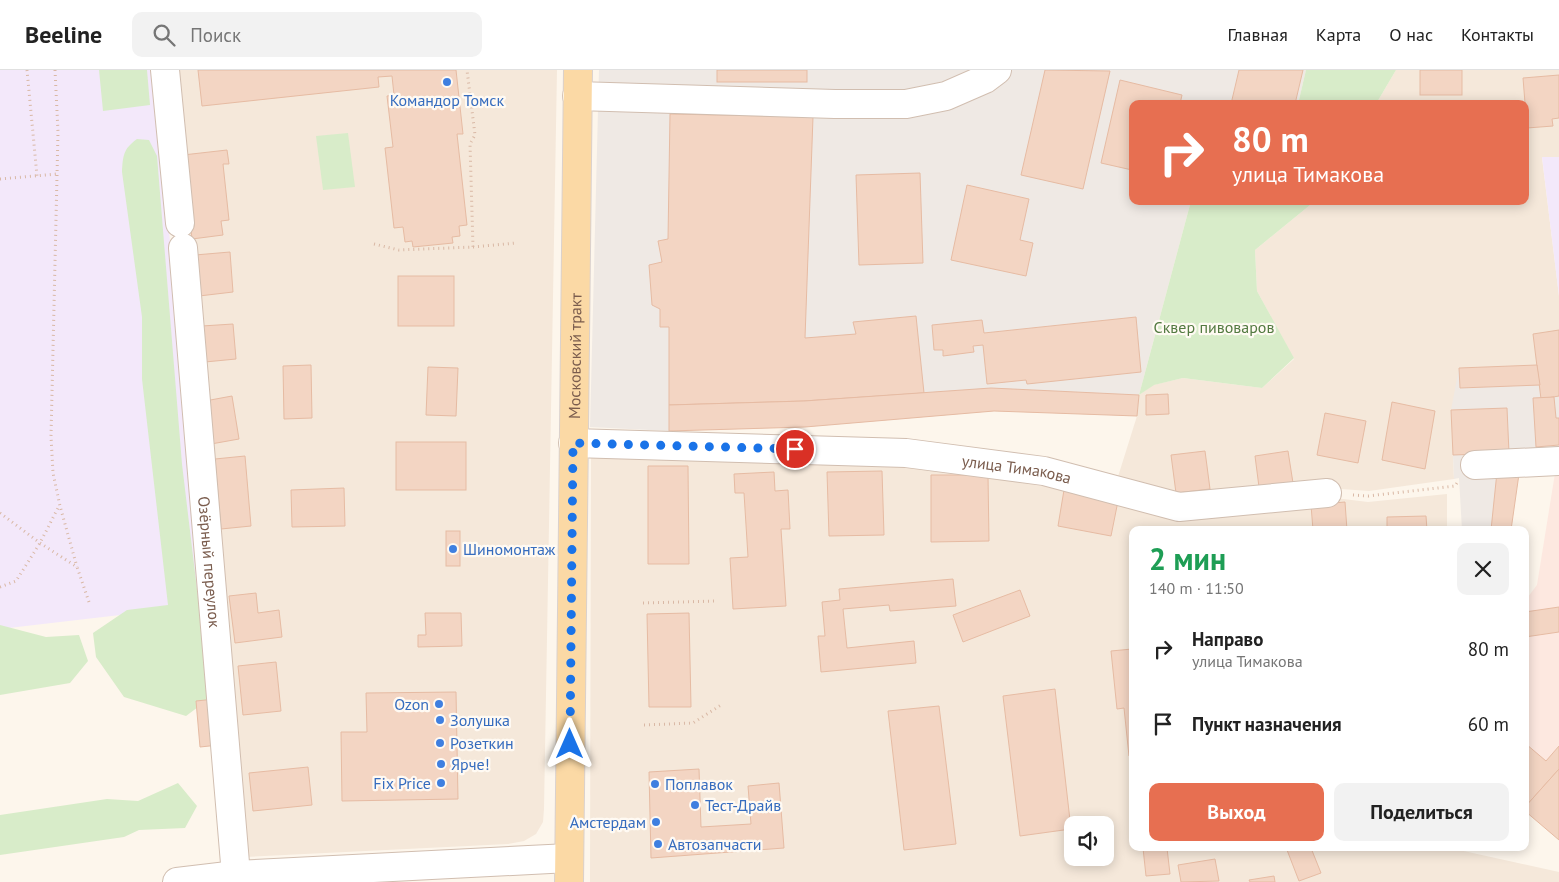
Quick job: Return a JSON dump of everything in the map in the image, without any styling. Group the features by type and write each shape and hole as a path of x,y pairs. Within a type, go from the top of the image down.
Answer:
{"main road":[{"name":"Московский тракт","path":"569,870 577,83"}],"street":[{"name":"Озёрный переулок","path":"165,70 182,236 236,875"},
{"path":"577,83 835,104 906,104 946,96 985,79 997,70"},
{"name":"улица Тимакова","path":"573,443 906,453 1044,471 1179,507 1327,493"},
{"path":"1475,465 1559,461"},
{"path":"177,882 236,875 569,870"}],"path":[{"path":"27,70 37,176"},
{"path":"55,70 58,132 51,436 53,473 77,567 89,602"},
{"path":"467,70 475,135 470,144 473,247"},
{"path":"0,179 57,174"},
{"path":"374,244 399,250 516,243"},
{"path":"1327,493 1368,496 1455,486"},
{"path":"0,586 16,581 40,544 60,506"},
{"path":"0,513 40,544 77,567"},
{"path":"643,603 716,601"},
{"path":"644,725 693,723 721,705"}],"shaded area":[{"path":"0,70 153,70 206,605 0,629"},
{"path":"173,70 557,70 544,809 543,822 536,834 524,841 508,844 246,857 181,140"},
{"path":"599,70 1306,70 1299,100 1129,100 1129,205 1190,205 1139,395 1137,416 994,411 805,427 669,431 590,427"},
{"path":"1396,70 1559,70 1559,157 1542,158 1559,296 1559,396 1541,399 1540,385 1453,455 1454,479 1369,491 1327,488 1179,501 1116,483 1137,416 1139,395 1153,385 1183,378 1262,388 1294,359 1257,291 1255,250 1310,205 1529,205 1529,100 1378,100"},
{"path":"1542,157 1559,157 1559,296"},
{"path":"1537,365 1541,398 1559,396 1559,461 1519,474 1512,526 1462,526 1459,478 1454,479 1451,410 1459,368"},
{"path":"591,453 906,461 1034,477 1179,513 1327,497 1368,502 1447,494 1447,526 1129,526 1129,851 1464,851 1559,872 1559,882 590,882"},
{"path":"1556,467 1559,467 1559,840 1529,814 1529,596 1537,585"}],"green space":[{"path":"99,70 147,70 150,105 103,111"},
{"path":"1306,70 1396,70 1378,100 1299,100"},
{"path":"348,133 355,187 323,190 316,136"},
{"path":"137,139 149,140 157,156 182,464 210,698 186,716 124,697 96,657 93,633 127,610 168,605 142,379 142,317 122,172 125,153 129,146"},
{"name":"Сквер пивоваров","path":"1190,205 1310,205 1255,250 1257,291 1294,358 1262,388 1183,378 1154,385 1139,395"},
{"path":"0,625 46,637 79,635 88,661 70,683 0,695"},
{"path":"178,783 197,806 185,828 139,830 124,837 0,855 0,815 107,799 138,801"}],"building":[{"path":"198,70 456,70 463,134 457,134 467,225 459,226 460,236 452,237 453,243 413,247 412,241 405,242 403,227 394,228 385,148 393,147 387,96 394,95 392,76 378,77 379,87 202,106"},
{"path":"717,70 807,70 807,82 717,82"},
{"path":"1045,70 1110,71 1083,189 1021,175"},
{"path":"1239,70 1303,70 1296,100 1232,100"},
{"path":"1420,70 1462,70 1462,95 1420,95"},
{"path":"1559,75 1559,118 1552,119 1553,126 1529,128 1529,100 1525,100 1523,78"},
{"path":"1120,80 1182,95 1181,100 1129,100 1129,169 1101,163"},
{"path":"670,114 813,117 805,338 856,334 853,322 916,316 924,393 804,401 669,405 669,327 660,327 660,309 652,305 649,265 662,262 658,241 668,239"},
{"path":"227,150 229,164 223,164 229,220 221,221 223,235 192,239 183,155"},
{"path":"920,173 923,263 859,265 856,175"},
{"path":"967,185 1029,199 1020,240 1033,243 1026,276 951,260"},
{"path":"230,252 233,292 199,296 195,255"},
{"path":"398,276 454,276 454,326 398,326"},
{"path":"1136,317 1141,372 1027,384 1026,380 987,384 983,345 973,346 974,352 943,356 943,350 934,350 932,325 982,320 984,333"},
{"path":"233,324 236,359 205,362 202,326"},
{"path":"1559,330 1559,396 1541,399 1533,334"},
{"path":"311,365 312,418 284,419 283,366"},
{"path":"1537,365 1540,385 1460,388 1459,368"},
{"path":"428,367 458,368 456,416 426,415"},
{"path":"991,388 1139,395 1137,416 994,411 805,427 669,431 669,405 804,401"},
{"path":"1168,394 1169,414 1146,415 1146,395"},
{"path":"232,396 239,439 211,444 205,401"},
{"path":"1554,397 1556,418 1559,418 1559,445 1536,447 1533,398"},
{"path":"1392,402 1435,411 1425,469 1382,460"},
{"path":"1507,408 1509,453 1453,455 1451,410"},
{"path":"1325,413 1366,421 1358,463 1317,455"},
{"path":"396,442 466,442 466,490 396,490"},
{"path":"1205,451 1210,489 1176,493 1171,455"},
{"path":"1288,451 1293,483 1259,487 1255,456"},
{"path":"245,456 251,526 221,529 215,459"},
{"path":"648,466 688,466 689,564 648,564"},
{"path":"882,471 884,535 829,536 827,472"},
{"path":"774,472 775,491 788,490 790,529 781,529 786,606 733,609 730,558 748,557 744,493 735,493 734,474"},
{"path":"1497,472 1519,474 1512,526 1491,526"},
{"path":"931,475 988,475 989,541 931,542"},
{"path":"344,488 345,526 292,527 291,490"},
{"path":"1064,490 1118,501 1111,536 1058,526"},
{"path":"1345,502 1347,526 1313,526 1311,505"},
{"path":"1426,516 1427,526 1387,526 1387,517"},
{"name":"Шиномонтаж","path":"446,531 460,531 460,566 446,566"},
{"path":"953,579 956,606 890,611 889,605 843,609 847,648 914,641 916,663 821,672 818,636 825,636 822,602 840,600 839,589"},
{"path":"1020,590 1030,616 963,642 953,615"},
{"path":"256,593 258,613 279,610 282,637 235,643 229,596"},
{"path":"1559,607 1559,632 1529,636 1529,611"},
{"path":"425,613 461,613 462,646 418,647 418,635 426,635"},
{"path":"689,613 691,707 649,707 647,614"},
{"path":"1129,649 1129,756 1124,708 1117,709 1111,651"},
{"path":"276,662 281,711 243,715 238,666"},
{"path":"1055,689 1070,816 1064,816 1064,830 1020,836 1003,696"},
{"path":"456,692 458,799 342,801 341,732 367,732 366,693"},
{"path":"215,699 219,745 200,747 196,701"},
{"path":"939,706 956,844 904,850 888,711"},
{"path":"1559,746 1559,769 1529,803 1529,747 1546,761"},
{"path":"308,767 312,805 253,811 249,773"},
{"path":"699,769 701,827 751,824 748,786 779,783 784,848 651,858 649,772"},
{"path":"1559,769 1559,840 1529,814 1529,803"},
{"path":"1143,851 1167,851 1170,874 1146,876"},
{"path":"1287,851 1312,851 1321,873 1299,881"},
{"path":"1215,859 1219,881 1181,882 1178,865"},
{"path":"1274,876 1275,882 1250,882 1249,880"}],"place":[{"name":"Командор Томск","path":"447,82"},
{"name":"Шиномонтаж","path":"453,549"},
{"name":"Ozon","path":"439,704"},
{"name":"Золушка","path":"440,720"},
{"name":"Розеткин","path":"440,743"},
{"name":"Ярче!","path":"441,764"},
{"name":"Fix Price","path":"441,783"},
{"name":"Поплавок","path":"655,784"},
{"name":"Тест-Драйв","path":"695,805"},
{"name":"Амстердам","path":"656,822"},
{"name":"Автозапчасти","path":"658,844"}],"route":[{"path":"570,744 573,443 795,449"}]}
